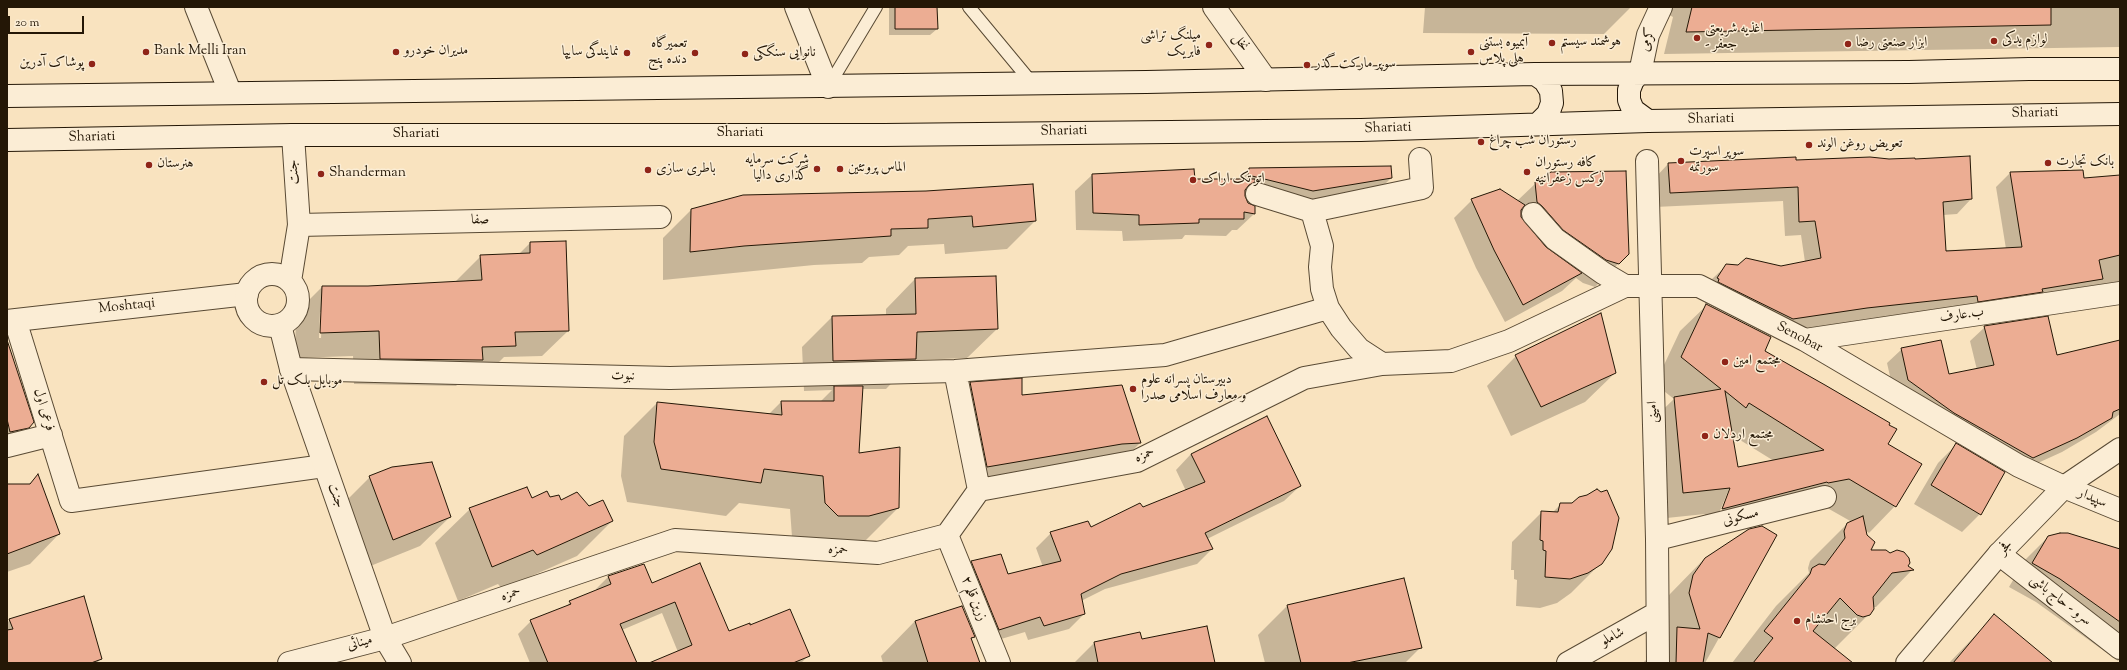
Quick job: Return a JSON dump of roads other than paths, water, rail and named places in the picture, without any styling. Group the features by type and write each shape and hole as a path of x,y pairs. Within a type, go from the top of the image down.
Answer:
{"street":[{"path":"196,7 230,92"},
{"path":"796,7 828,87"},
{"name":"نخل","path":"1214,7 1266,80"},
{"name":"کرمی","path":"1640,73 1648,35 1661,7"},
{"path":"7,96 230,92 828,87 1535,74 2120,69"},
{"path":"1640,73 1633,80 1629,90 1629,100 1633,110 1648,121"},
{"path":"1535,74 1545,81 1551,91 1552,103 1548,114 1539,123"},
{"name":"Shariati","path":"7,140 293,135 884,135 1361,130 1539,123 2120,114"},
{"name":"جنت","path":"290,281 299,225 293,135"},
{"path":"1257,194 1312,211 1422,188 1420,159"},
{"name":"امینی","path":"1647,161 1657,539 1658,663"},
{"path":"1312,211 1322,246 1320,267 1322,289 1328,308 1341,328 1359,349 1382,364"},
{"name":"Senobar","path":"1533,214 1555,239 1602,274 1625,286 1698,286 1805,340 2019,466 2064,487"},
{"name":"صفا","path":"299,225 660,217"},
{"path":"268,274 276,274 290,281 295,287 298,302 293,316 280,325 262,324 254,319 249,312 246,303 247,294 254,280 268,274"},
{"name":"حمزه","path":"979,490 1137,460 1265,399 1304,378 1382,364 1451,361 1509,341 1625,286"},
{"name":"ب.عارف","path":"1805,340 2120,293"},
{"name":"Moshtaqi","path":"11,321 247,294"},
{"name":"نبوت","path":"291,369 670,378 955,371 1165,354 1328,308"},
{"name":"فرعی اول","path":"11,321 51,435 71,501 324,466"},
{"name":"جنت","path":"280,325 291,369 385,638 400,663"},
{"path":"947,535 979,490 955,371"},
{"path":"7,446 51,435"},
{"name":"فجر","path":"1907,663 2000,554 2064,487 2120,449"},
{"name":"سپیدار","path":"2064,487 2120,510"},
{"name":"مسکونی","path":"1657,539 1825,497"},
{"name":"حمزه","path":"385,638 675,540 878,553 947,535"},
{"name":"زرین قلم ۲","path":"947,535 999,663"},
{"name":"سرو - حاج باشی","path":"2000,554 2120,648"},
{"name":"شاملو","path":"1568,663 1657,613"},
{"name":"مینائی","path":"289,663 385,638"}],"lane":[{"path":"828,87 876,7"},
{"path":"969,7 1032,83"}],"place":[{"name":"اغذیه شریعتی - جعفر","path":"1697,38"},
{"name":"لوازم یدکی","path":"1994,41"},
{"name":"هوشمند سیستم","path":"1552,43"},
{"name":"ابزار صنعتی رضا","path":"1848,44"},
{"name":"میلنگ تراشی فابریک","path":"1209,45"},
{"name":"Bank Melli Iran","path":"146,52"},
{"name":"مدیران خودرو","path":"396,52"},
{"name":"آبمیوه بستنی هلی پلاس","path":"1471,52"},
{"name":"نمایندگی سایپا","path":"627,53"},
{"name":"تعمیرگاه دنده پنج","path":"695,53"},
{"name":"نانوایی سنگکی","path":"745,54"},
{"name":"پوشاک آدرین","path":"92,64"},
{"name":"سوپر مارکت گذر","path":"1307,65"},
{"name":"رستوران شب چراغ","path":"1481,142"},
{"name":"تعویض روغن الوند","path":"1809,145"},
{"name":"سوپر اسپرت سورتمه","path":"1681,161"},
{"name":"بانک تجارت","path":"2048,163"},
{"name":"هنرستان","path":"149,165"},
{"name":"شرکت سرمایه گذاری دالیا","path":"817,169"},
{"name":"الماس پروتئین","path":"840,169"},
{"name":"باطری سازی","path":"648,170"},
{"name":"کافه رستوران لوکس زعفرانیه","path":"1527,172"},
{"name":"Shanderman","path":"321,174"},
{"name":"اتو تک اراک","path":"1193,180"},
{"name":"مجتمع امین","path":"1725,362"},
{"name":"موبایل بلک تل","path":"264,382"},
{"name":"دبیرستان پسرانه علوم و معارف اسلامی صدرا","path":"1133,389"},
{"name":"مجتمع اردلان","path":"1705,436"},
{"name":"برج احتشام","path":"1797,621"}]}
